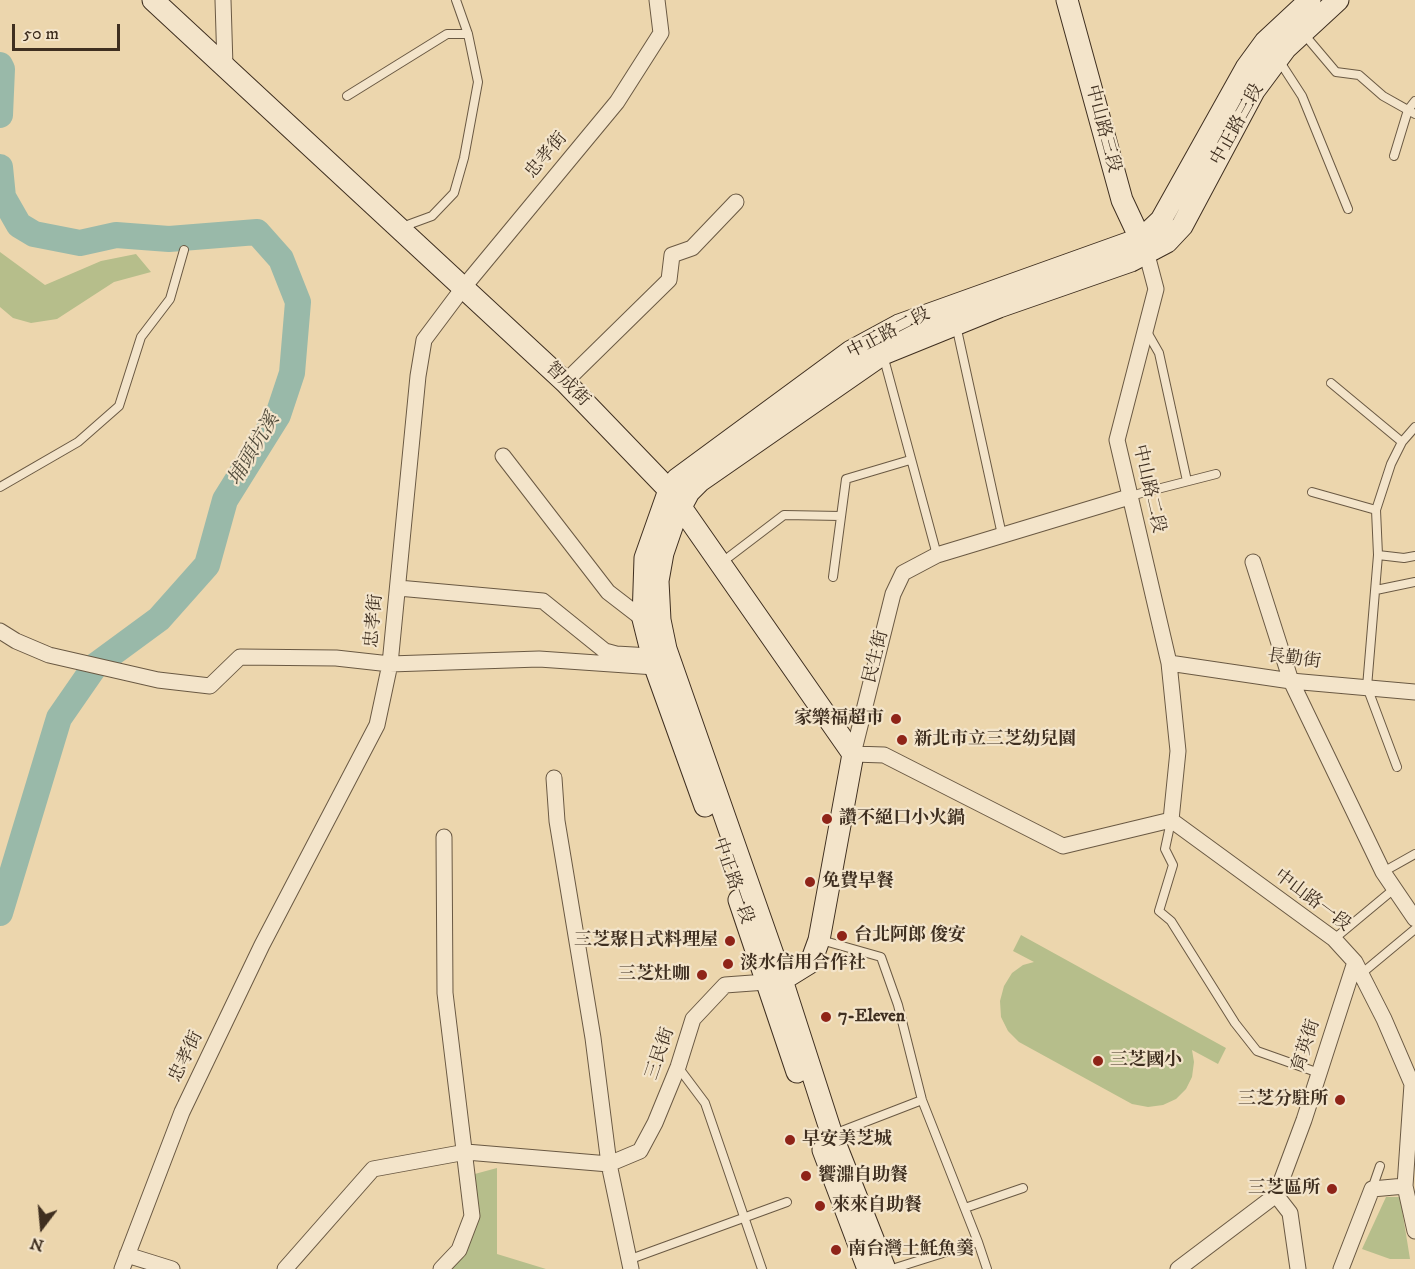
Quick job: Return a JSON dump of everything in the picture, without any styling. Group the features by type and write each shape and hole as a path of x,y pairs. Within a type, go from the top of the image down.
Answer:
{"main road":[{"name":"智成街","path":"153,0 565,382 676,498 854,754"},
{"name":"中山路三段","path":"1067,0 1122,200 1144,246"},
{"name":"中正路三段","path":"1144,246 1161,220 1246,68 1265,42 1310,0"},
{"name":"中正路三段","path":"1144,246 1167,242 1182,226 1254,91 1278,58 1338,0"},
{"name":"中正路二段","path":"880,345 955,324 1144,246"},
{"name":"中正路二段","path":"676,498 689,492 700,481 880,345 899,325 963,300 1144,246"},
{"name":"中正路一段","path":"676,498 660,567 652,620 653,662 885,1269"},
{"name":"中正路一段","path":"652,620 671,668 774,981 819,1139 868,1269"},
{"name":"民生街","path":"774,981 811,962 819,940 854,754"}],"street":[{"path":"223,0 225,66"},
{"name":"忠孝街","path":"125,1262 182,1112 262,945 377,724 390,664 418,376 424,340 463,288 617,102 661,33 657,0"},
{"path":"565,382 669,280 672,255 692,248 736,202"},
{"name":"中山路二段","path":"1144,246 1156,289 1117,440 1169,663"},
{"path":"503,456 608,592 652,620"},
{"name":"民生街","path":"854,754 893,594 903,573 937,555 1129,497"},
{"path":"1253,562 1291,681 1383,872 1415,919"},
{"path":"398,588 543,601 605,651 653,662"},
{"path":"0,631 16,641 49,655 158,680 210,686 240,657 336,658 390,664 539,659 653,662"},
{"path":"854,754 884,755 1063,846 1171,820 1178,751 1169,663"},
{"name":"長勤街","path":"1169,663 1291,681 1415,692"},
{"path":"554,778 557,821 593,1038 609,1164 630,1264"},
{"name":"中山路一段","path":"1171,820 1334,939 1358,968 1412,1084 1405,1186 1415,1231"},
{"path":"441,1269 459,1250 472,1216 466,1152 453,1072 446,993 444,837"},
{"name":"育英街","path":"1275,1195 1358,968"},
{"name":"三民街","path":"609,1164 640,1151 656,1123 678,1067 693,1019 725,985 774,981"},
{"path":"285,1269 373,1169 466,1152 609,1164"},
{"path":"1341,1269 1372,1189 1405,1186"},
{"path":"1178,1269 1275,1195 1290,1213 1298,1269"},
{"path":"125,1262 172,1269"}],"lane":[{"path":"401,228 432,216 454,194 464,158 478,82 468,34 456,0"},
{"path":"1303,32 1336,72 1359,75 1383,96 1411,112"},
{"path":"347,96 447,34 468,34"},
{"path":"1278,58 1302,96 1348,209"},
{"path":"1394,156 1415,101"},
{"path":"0,487 78,442 119,406 141,337 170,299 184,250"},
{"path":"955,324 1002,535"},
{"path":"1145,328 1159,353 1187,481"},
{"path":"880,345 937,555"},
{"path":"1331,384 1402,441"},
{"path":"1397,767 1367,687 1378,555 1376,510 1391,464 1402,441 1415,427"},
{"path":"833,577 846,478 910,460"},
{"path":"1129,497 1216,474"},
{"path":"1312,492 1376,510"},
{"path":"721,563 784,515 841,516"},
{"path":"1378,555 1404,558 1415,556"},
{"path":"1376,590 1415,582"},
{"path":"1171,820 1165,849 1173,865 1159,911 1171,921 1235,1023 1257,1051 1319,1073"},
{"path":"1383,872 1415,854"},
{"path":"1334,939 1394,889"},
{"path":"1358,968 1415,929"},
{"path":"819,940 881,957 898,1005 922,1100 987,1269"},
{"path":"678,1067 705,1102 762,1269"},
{"path":"832,1135 922,1100"},
{"path":"1372,1189 1380,1166"},
{"path":"965,1208 1023,1188"},
{"path":"630,1264 744,1217 787,1202"},
{"path":"892,1269 978,1242"}],"green space":[{"path":"0,252 45,285 101,261 136,254 151,272 114,282 57,319 31,323 13,318 0,307"},
{"path":"1021,935 1226,1048 1218,1064 1192,1050 1194,1062 1192,1077 1186,1089 1176,1099 1163,1105 1148,1107 1132,1104 1019,1042 1008,1031 1001,1017 1000,1001 1004,986 1012,973 1023,965 1034,962 1013,951"},
{"path":"497,1168 497,1254 546,1269 445,1269 459,1250 471,1175"},
{"path":"1386,1197 1400,1197 1410,1259 1390,1259 1362,1249"}],"waterway":[{"name":"埔頭坑溪","path":"0,65 2,69 0,115"},
{"name":"埔頭坑溪","path":"0,167 3,197 19,225 34,234 80,243 116,235 169,239 257,232 281,259 298,302 292,373 278,415 225,500 207,565 159,619 95,666 59,718 0,913"}],"place":[{"name":"家樂福超市","path":"896,719"},
{"name":"新北市立三芝幼兒園","path":"902,740"},
{"name":"讚不絕口小火鍋","path":"827,819"},
{"name":"免費早餐","path":"810,882"},
{"name":"台北阿郎 俊安","path":"842,936"},
{"name":"三芝聚日式料理屋","path":"730,941"},
{"name":"淡水信用合作社","path":"728,964"},
{"name":"三芝灶咖","path":"702,975"},
{"name":"7-Eleven","path":"826,1017"},
{"name":"三芝國小","path":"1098,1061"},
{"name":"三芝分駐所","path":"1340,1100"},
{"name":"早安美芝城","path":"790,1140"},
{"name":"饗濎自助餐","path":"806,1176"},
{"name":"三芝區所","path":"1332,1189"},
{"name":"來來自助餐","path":"820,1206"},
{"name":"南台灣土魠魚羹","path":"836,1250"}]}
